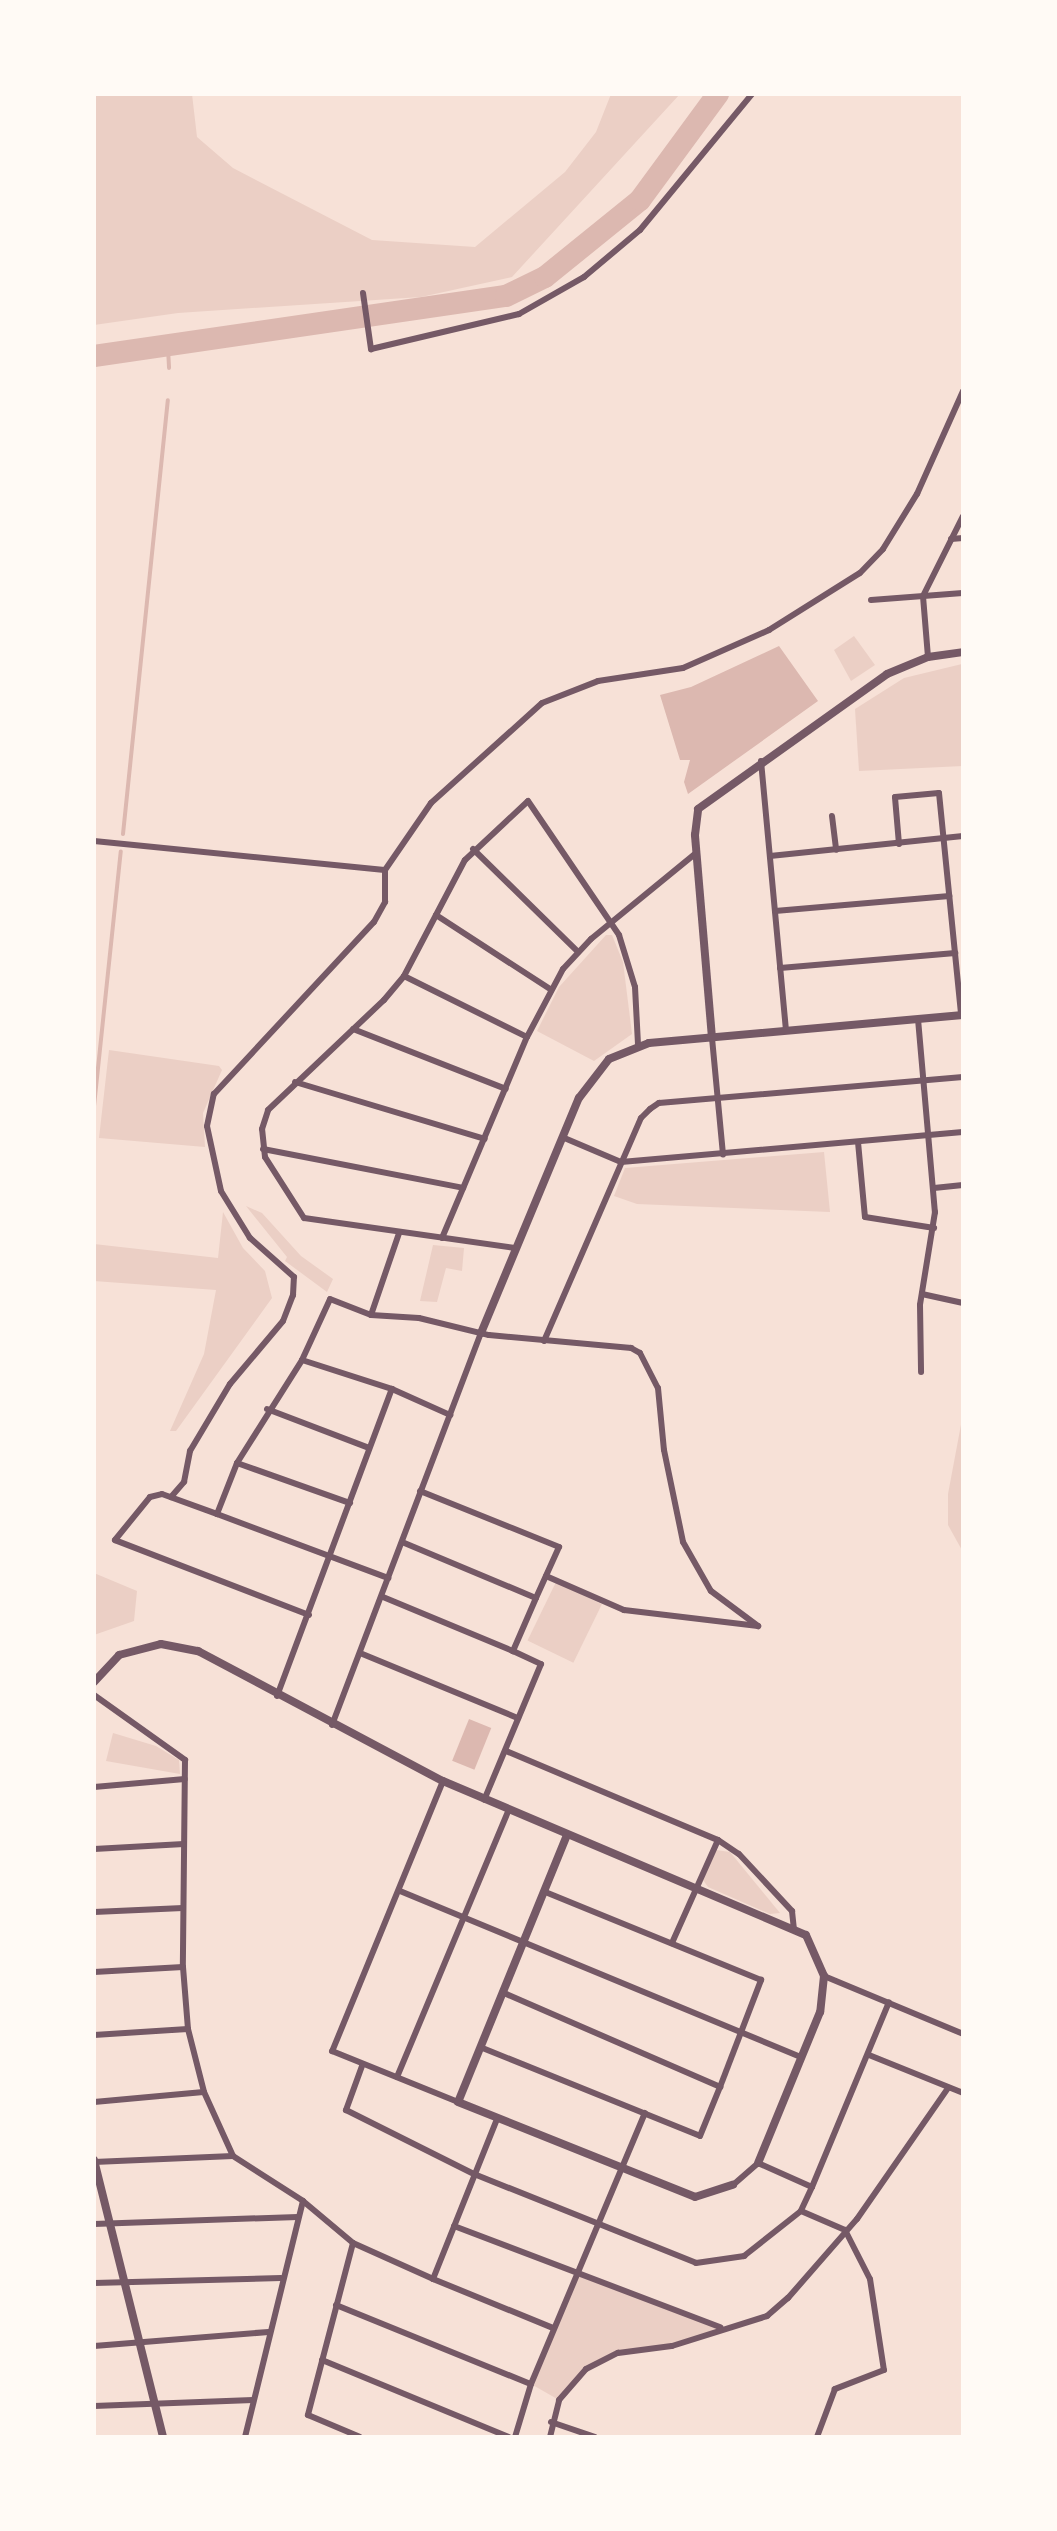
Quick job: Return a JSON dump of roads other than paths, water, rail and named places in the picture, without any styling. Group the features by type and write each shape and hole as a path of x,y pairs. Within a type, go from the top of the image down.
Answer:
{"street":[{"path":"363,293 371,349 519,314 584,277 669,199 752,94"},
{"path":"171,1497 184,1482 190,1451 230,1384 283,1321 293,1295 294,1277 250,1238 221,1191 207,1126 214,1094 374,922 385,902 385,870 431,803 542,703 598,681 683,668 769,630 860,573 883,549 917,494 963,391"},
{"path":"928,657 923,596 963,516"},
{"path":"951,539 963,538"},
{"path":"871,600 963,593"},
{"path":"723,1154 696,853 698,809 761,761 887,674 928,657 963,652"},
{"path":"761,761 786,1031"},
{"path":"332,1725 515,1248 562,1137 599,1069 638,1045 962,1015 939,793 895,797 899,844"},
{"path":"515,1248 304,1218 263,1149 265,1116 295,1082 353,1029 404,976 473,849 528,801 612,922 632,967 638,1045"},
{"path":"832,816 836,850"},
{"path":"770,856 963,836"},
{"path":"94,841 385,870"},
{"path":"473,849 578,952"},
{"path":"442,1238 550,989 578,952 696,853"},
{"path":"775,911 949,896"},
{"path":"436,915 550,989"},
{"path":"780,968 955,953"},
{"path":"404,976 527,1037"},
{"path":"918,1019 934,1188 934,1228 922,1294 921,1372"},
{"path":"353,1029 506,1089"},
{"path":"544,1341 621,1162 650,1109 718,1099 963,1077"},
{"path":"295,1082 485,1139"},
{"path":"562,1137 621,1162 963,1132"},
{"path":"858,1142 865,1217 934,1228"},
{"path":"263,1149 463,1188"},
{"path":"934,1188 963,1185"},
{"path":"371,1315 399,1233"},
{"path":"922,1294 963,1303"},
{"path":"217,1514 237,1463 267,1409 302,1360 330,1299 371,1315 419,1318 481,1333 631,1348 650,1365 683,1542 711,1591 758,1626 624,1610 546,1576"},
{"path":"302,1360 392,1389 450,1415"},
{"path":"277,1696 392,1389"},
{"path":"267,1409 369,1448"},
{"path":"237,1463 350,1503"},
{"path":"420,1491 559,1547 513,1651"},
{"path":"309,1615 115,1540 150,1497 171,1497 388,1578"},
{"path":"402,1542 536,1598"},
{"path":"383,1597 541,1664 484,1800"},
{"path":"94,1682 119,1655 161,1644 198,1651 277,1696 443,1781 806,1935 824,1976 820,2012 758,2163 733,2185 695,2197 397,2077 362,2066 332,2051 443,1781"},
{"path":"360,1653 518,1718"},
{"path":"94,1695 124,1720 181,1753 185,1779 183,1967 188,2029 204,2092 233,2156 303,2201 353,2243 553,2328"},
{"path":"506,1751 718,1840 739,1854 792,1911 794,1930"},
{"path":"94,1787 185,1779"},
{"path":"397,2077 509,1809"},
{"path":"458,2102 526,1942 567,1835"},
{"path":"672,1943 718,1840"},
{"path":"94,1849 184,1844"},
{"path":"400,1891 800,2057"},
{"path":"480,2047 700,2136 761,1980 545,1892"},
{"path":"94,1912 183,1908"},
{"path":"94,1972 183,1967"},
{"path":"824,1976 963,2034"},
{"path":"504,1993 720,2087"},
{"path":"362,2066 346,2110 474,2174 696,2263 744,2256 801,2211 889,2002"},
{"path":"94,2035 188,2029"},
{"path":"869,2055 963,2093"},
{"path":"550,2437 551,2422 559,2400 586,2369 618,2353 672,2346 767,2316 788,2298 845,2230 948,2088"},
{"path":"94,2102 204,2092"},
{"path":"322,2360 512,2437 575,2274 599,2225 645,2113"},
{"path":"433,2279 497,2119"},
{"path":"163,2437 94,2162 233,2156"},
{"path":"758,2163 812,2187"},
{"path":"245,2437 281,2278 303,2201"},
{"path":"801,2211 845,2230 870,2279 884,2370 835,2389 817,2437"},
{"path":"94,2224 298,2217"},
{"path":"454,2226 722,2328"},
{"path":"353,2243 308,2415 360,2437"},
{"path":"94,2283 281,2278"},
{"path":"336,2305 531,2384"},
{"path":"94,2346 268,2332"},
{"path":"94,2406 253,2400"},
{"path":"551,2422 595,2437"},
{"path":"476,2437 481,2426"}],"waterway":[{"path":"94,356 506,296 545,277 640,200 718,94"},
{"path":"168,348 169,368"},
{"path":"123,834 168,400"},
{"path":"94,1106 121,851"}]}
